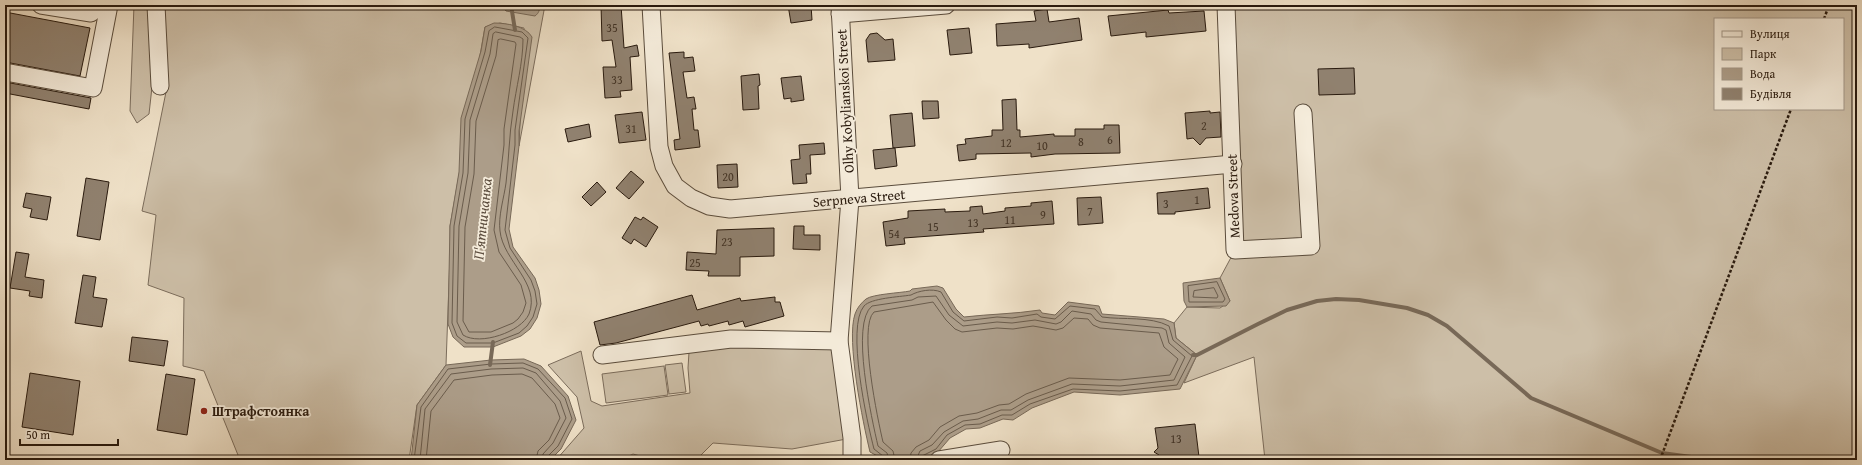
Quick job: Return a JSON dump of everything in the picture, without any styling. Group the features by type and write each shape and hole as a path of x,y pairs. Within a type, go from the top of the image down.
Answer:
{"street":[{"path":"41,5 91,13 100,5"},
{"path":"5,72 93,88 109,5"},
{"path":"156,5 160,86"},
{"name":"Serpneva Street","path":"651,5 659,147 664,166 675,186 691,198 709,206 730,209 1232,164"},
{"path":"840,10 946,5"},
{"name":"Medova Street","path":"1226,5 1235,250 1311,246 1303,113"},
{"name":"Olhy Kobylianskoi Street","path":"840,10 850,199 839,341 852,438 852,460"},
{"path":"602,355 731,339 839,341"},
{"path":"939,460 1001,450"}],"path":[{"path":"1824,18 1829,5"},
{"path":"1660,460 1791,110"}],"green space":[{"path":"134,5 151,5 154,69 149,114 137,123 130,111"},
{"path":"160,5 545,5 519,146 524,28 500,23 485,27 450,226 446,365 417,405 409,460 240,460 204,371 183,366 184,298 148,285 156,215 142,211 167,87"},
{"path":"1226,5 1857,5 1857,460 1265,460 1254,357 1184,383 1197,355 1176,338 1174,323 1187,307 1220,308 1230,301 1220,278 1235,250"},
{"path":"731,339 839,341 852,438 792,449 713,443 696,460 654,460 633,454 621,460 577,460 574,457 570,460 556,460 584,428 577,397 548,365 581,351 591,401 602,406 690,393 688,368 689,352"},
{"path":"682,363 686,392 669,394 665,365"},
{"path":"664,366 668,395 606,403 602,374"}],"water":[{"path":"501,5 539,5 539,10 535,16 506,11"},
{"path":"494,23 521,28 532,37 519,131 519,146 509,229 513,247 535,278 541,304 537,318 530,329 521,336 493,347 464,347 453,337 448,324 450,226 459,172 461,118 481,51 485,27"},
{"path":"1220,278 1230,301 1226,306 1187,307 1184,301 1183,283"},
{"path":"937,286 943,288 956,309 964,317 1040,310 1042,313 1055,315 1068,302 1099,306 1102,314 1164,319 1174,323 1176,338 1197,355 1180,389 1120,395 1074,392 1032,408 1013,420 1003,419 980,428 966,429 950,438 938,452 922,460 885,460 870,452 863,422 854,361 853,326 855,314 861,304 869,297"},
{"path":"524,359 541,366 568,396 576,420 561,449 550,460 411,460 417,405 446,365 491,360"}],"building":[{"path":"601,5 621,5 624,48 637,45 639,56 630,57 632,90 620,91 621,97 605,98 603,67 616,67 612,40 602,41"},
{"path":"788,5 811,5 812,20 791,23"},
{"path":"1047,9 1049,22 1079,18 1082,40 1029,48 1029,44 997,46 996,24 1036,21 1034,11"},
{"path":"1168,10 1169,13 1204,11 1206,31 1146,37 1146,32 1111,36 1108,16"},
{"path":"5,12 90,28 80,76 5,62"},
{"path":"969,28 972,53 950,55 947,30"},
{"path":"877,33 885,40 893,39 895,60 868,62 866,40 870,34"},
{"path":"684,52 684,58 693,57 695,71 683,72 687,98 694,97 696,109 692,109 694,130 698,130 700,147 675,150 674,140 680,139 669,53"},
{"path":"1354,68 1355,94 1319,95 1318,69"},
{"path":"759,74 759,109 743,110 741,76"},
{"path":"801,76 804,100 791,102 791,98 784,99 781,78"},
{"path":"5,82 91,98 89,109 5,93"},
{"path":"1016,99 1017,130 1020,130 1020,137 1054,134 1054,136 1075,136 1075,129 1104,129 1104,125 1119,125 1120,153 1055,154 1031,157 1031,153 976,154 976,159 959,161 957,145 966,144 965,139 992,136 992,130 1003,130 1002,100"},
{"path":"922,101 938,101 939,118 923,119"},
{"path":"1210,111 1210,113 1220,112 1221,137 1206,138 1200,145 1193,138 1187,139 1185,113"},
{"path":"642,112 646,140 619,143 615,115"},
{"path":"912,113 915,146 893,148 890,115"},
{"path":"589,124 591,137 568,142 565,129"},
{"path":"824,143 825,154 810,155 811,174 806,174 807,183 793,184 791,160 800,159 799,145"},
{"path":"895,148 897,166 875,169 873,150"},
{"path":"737,164 738,187 718,188 717,165"},
{"path":"631,171 644,182 629,199 616,188"},
{"path":"86,178 109,182 100,240 77,236"},
{"path":"597,182 606,192 591,206 582,197"},
{"path":"1208,188 1210,208 1175,212 1175,214 1158,214 1157,193"},
{"path":"26,193 51,197 47,220 30,217 32,209 23,207"},
{"path":"1101,197 1103,223 1078,225 1077,198"},
{"path":"1052,201 1054,224 983,229 984,232 904,238 905,244 886,246 883,222 908,218 908,211 945,209 945,212 970,211 970,207 982,206 983,214 1005,211 1005,208 1031,206 1031,203"},
{"path":"635,217 641,220 643,217 658,227 646,247 634,239 631,244 622,238"},
{"path":"794,226 804,226 804,235 820,235 820,250 793,249"},
{"path":"774,228 774,256 740,257 740,276 708,276 709,271 686,270 687,252 716,254 717,230"},
{"path":"16,252 29,254 25,277 44,280 42,298 29,296 30,291 10,288"},
{"path":"83,275 96,277 93,297 107,299 102,327 75,323"},
{"path":"692,295 697,310 740,298 741,301 775,297 775,302 780,302 784,316 745,327 743,321 729,325 728,321 709,326 708,324 701,326 699,321 616,343 600,345 594,322"},
{"path":"132,337 168,341 164,366 129,361"},
{"path":"30,373 80,381 73,435 22,427"},
{"path":"166,374 195,379 187,435 157,430"},
{"path":"1195,424 1199,457 1183,460 1159,460 1159,455 1154,452 1158,448 1155,428"}],"waterway":[{"name":"П'ятничанка","path":"511,5 515,30"},
{"path":"1193,355 1197,355 1287,310 1317,301 1336,299 1359,300 1407,308 1428,315 1447,326 1531,398 1662,453 1713,460"},
{"name":"П'ятничанка","path":"490,365 493,342"}],"place":[{"name":"Штрафстоянка","path":"204,411"}]}
